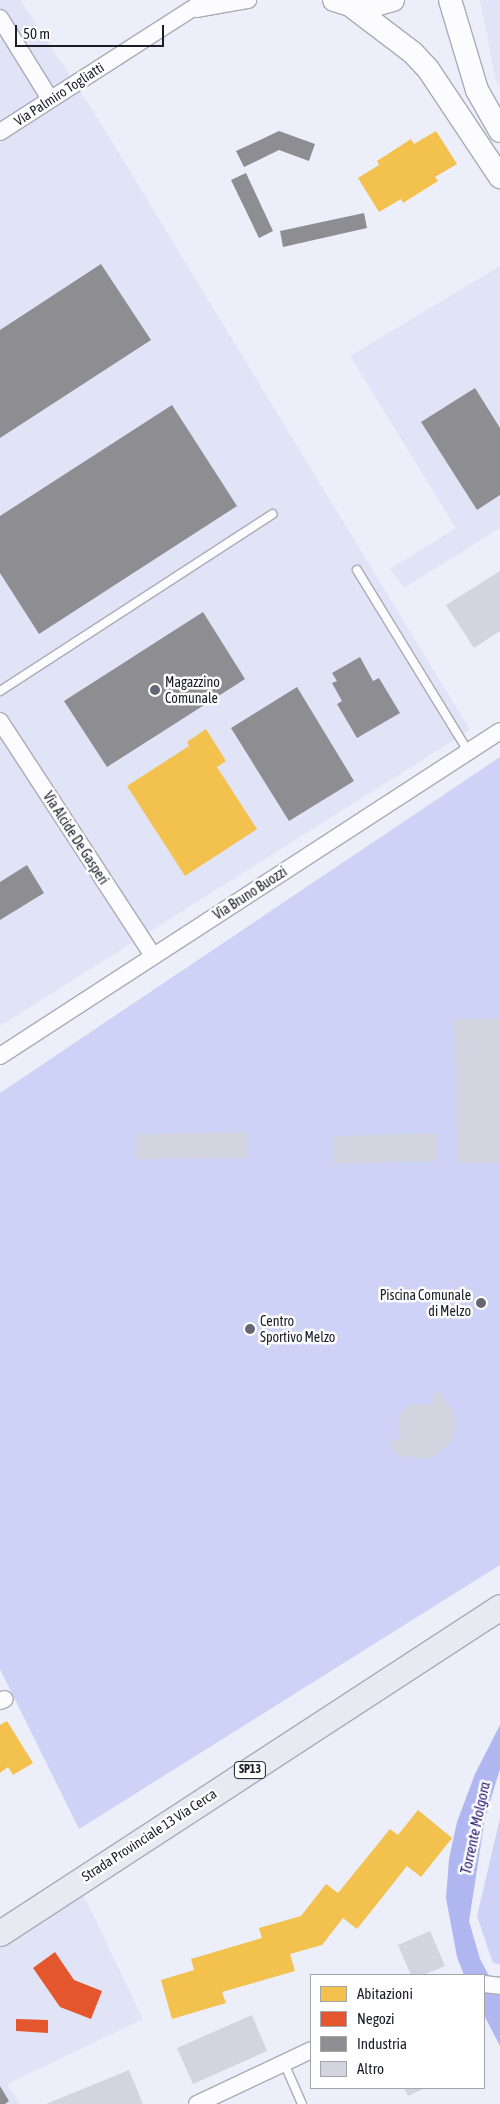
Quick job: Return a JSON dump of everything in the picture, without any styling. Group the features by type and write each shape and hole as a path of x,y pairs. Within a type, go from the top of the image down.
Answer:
{"main road":[{"name":"Strada Provinciale 13 Via Cerca","path":"0,1933 500,1607"}],"street":[{"name":"Via Palmiro Togliatti","path":"0,132 200,5 248,0"},
{"path":"337,2 372,6 393,0"},
{"path":"450,0 477,90 500,131"},
{"path":"337,2 413,53 428,69 500,177"},
{"path":"0,18 50,99"},
{"name":"Via Alcide De Gasperi","path":"0,721 153,956"},
{"name":"Via Bruno Buozzi","path":"0,1056 500,731"},
{"path":"485,1984 500,1986"},
{"path":"197,2104 310,2050"}],"lane":[{"path":"0,691 273,514"},
{"path":"357,570 468,751"},
{"path":"284,2063 302,2104"}],"shaded area":[{"path":"0,0 20,0 92,109 470,730 0,1026"},
{"path":"480,0 500,0 500,87 496,81"},
{"path":"500,266 500,528 404,588 390,569 456,528 350,356"},
{"name":"Centro Sportivo Melzo","path":"500,757 500,1565 79,1829 0,1669 0,1093"},
{"path":"500,1818 500,1964 493,1963 477,1916"},
{"path":"80,1888 143,2019 7,2084 20,2104 0,2104 0,1943"}],"water":[{"name":"Torrente Molgora","path":"500,1725 500,1769 485,1818 469,1921 480,1959 500,1996 500,2046 485,2017 485,1974 464,1974 457,1957 446,1898 449,1859 457,1822 475,1774"}],"building: Abitazioni":[{"path":"436,131 457,164 435,177 438,181 403,203 401,199 379,212 358,178 379,165 377,161 411,139 414,144"},
{"path":"206,729 226,761 217,767 257,829 185,876 127,786 189,746 187,742"},
{"path":"7,1721 33,1763 13,1775 8,1767 0,1773 0,1725"},
{"path":"418,1810 452,1838 421,1877 407,1866 357,1929 343,1918 322,1945 290,1954 295,1971 222,1992 226,2003 172,2019 161,1980 194,1970 191,1959 262,1938 259,1928 301,1916 326,1884 338,1893 390,1829 398,1835"}],"building: Negozi":[{"path":"55,1952 74,1980 102,1991 91,2019 60,2007 33,1968"},
{"path":"16,2019 48,2020 48,2033 16,2031"}],"building: Industria":[{"path":"279,131 315,144 309,161 279,150 244,167 236,151"},
{"path":"246,173 273,231 259,238 231,180"},
{"path":"364,213 367,228 283,247 280,231"},
{"path":"101,264 151,340 0,438 0,330"},
{"path":"475,388 500,428 500,495 477,510 421,422"},
{"path":"172,405 237,506 39,634 0,573 0,516"},
{"name":"Magazzino Comunale","path":"203,612 245,679 107,767 64,701"},
{"path":"360,657 373,681 379,678 400,713 357,738 337,704 342,701 332,683 337,681 332,673"},
{"path":"297,687 354,781 289,821 231,728"},
{"path":"27,865 44,893 0,920 0,882"},
{"path":"0,2086 9,2101 5,2104 0,2104"}],"building: Altro":[{"path":"500,571 500,631 474,648 446,605"},
{"path":"500,1018 500,1163 457,1163 454,1019"},
{"path":"248,1132 248,1158 135,1159 135,1134"},
{"path":"437,1133 437,1161 334,1164 334,1136"},
{"path":"436,1390 454,1412 456,1426 451,1442 437,1455 427,1459 397,1455 387,1444 401,1436 398,1428 399,1414 411,1404 430,1405"},
{"path":"430,1931 445,1966 425,1974 411,1974 398,1945"},
{"path":"252,2015 267,2051 193,2084 177,2048"},
{"path":"129,2070 143,2104 46,2104"},
{"path":"404,2089 423,2089 408,2096"}],"place":[{"name":"Magazzino Comunale","path":"155,690"},
{"name":"Piscina Comunale di Melzo","path":"481,1303"},
{"name":"Centro Sportivo Melzo","path":"250,1329"}]}
